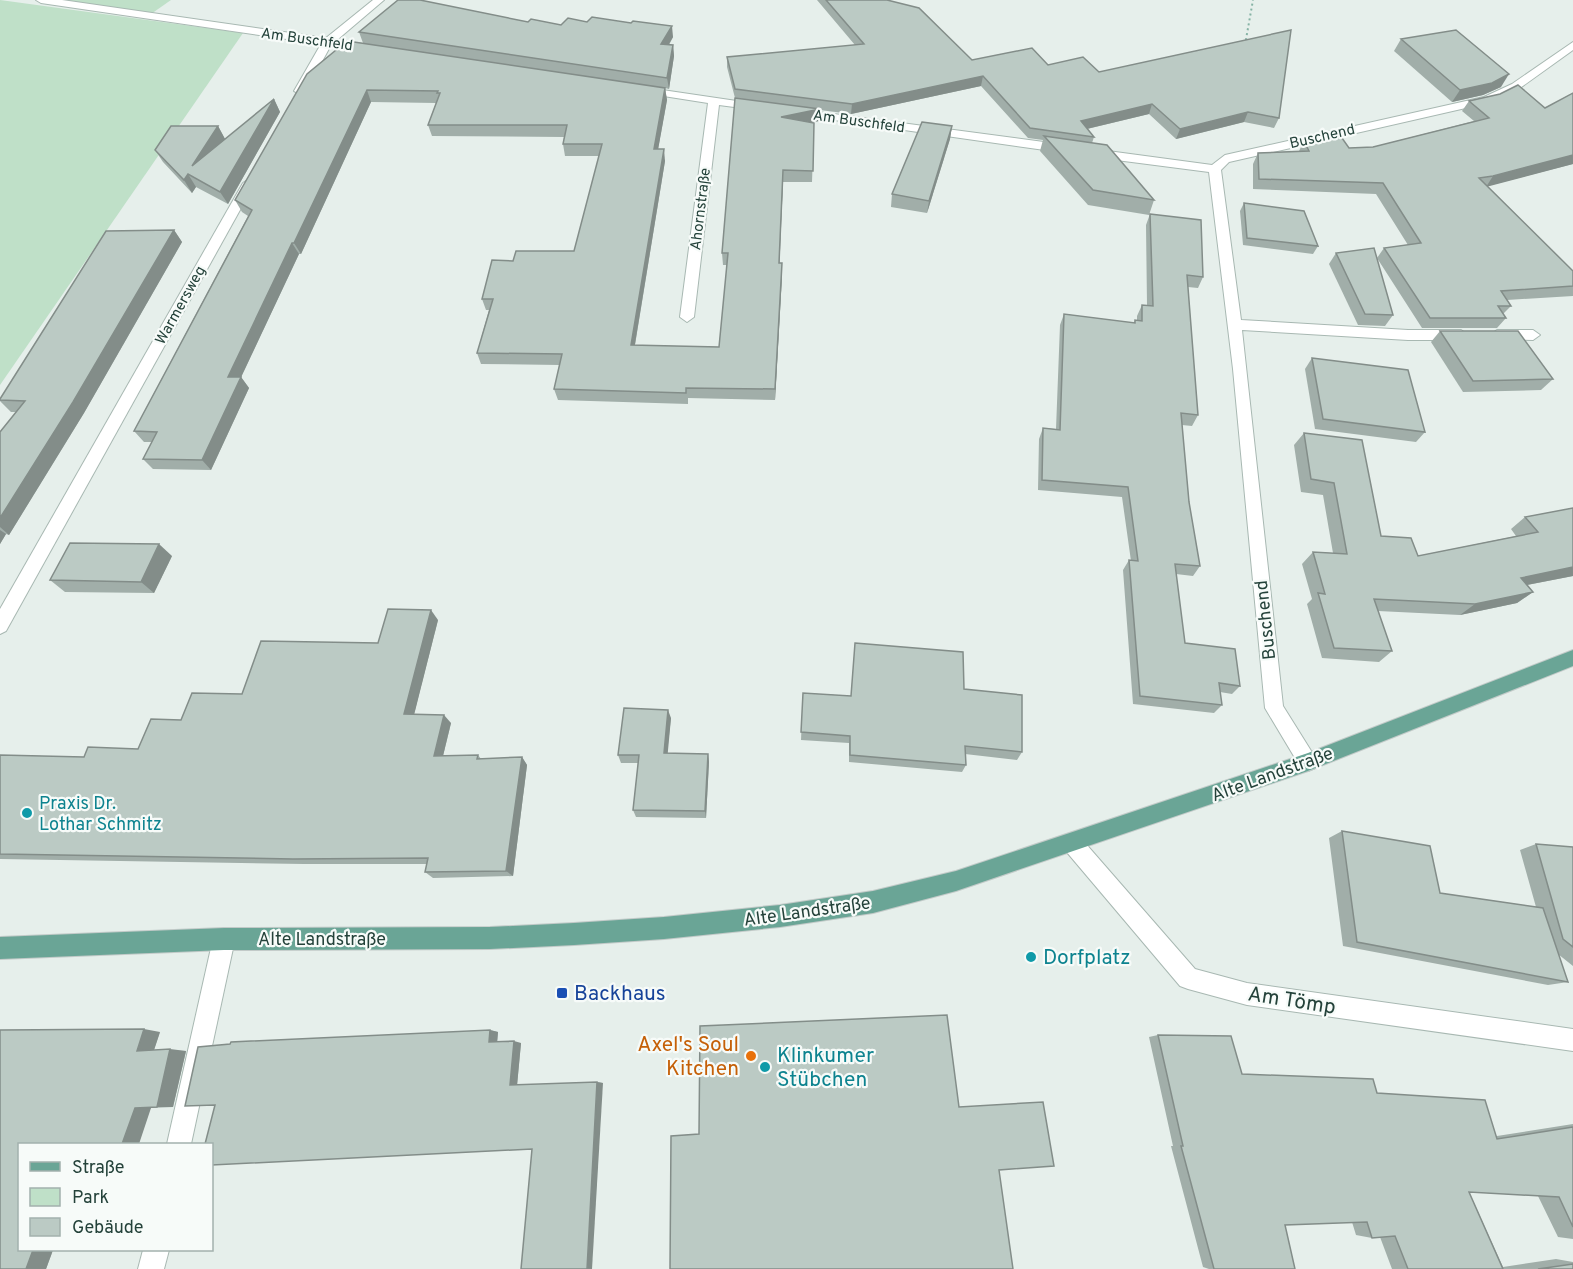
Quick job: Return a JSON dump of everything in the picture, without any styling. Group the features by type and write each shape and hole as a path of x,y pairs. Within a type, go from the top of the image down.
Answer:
{"main road":[{"name":"Alte Landstraße","path":"0,948 224,939 490,938 664,928 780,916 873,902 956,881 1308,762 1573,658"}],"street":[{"name":"Am Buschfeld","path":"40,0 374,49"},
{"path":"292,104 328,42 379,0"},
{"name":"Buschend","path":"1308,762 1274,708 1235,325 1215,169 1225,159 1488,100 1516,86 1573,45"},
{"name":"Am Buschfeld","path":"632,88 777,110 1215,169"},
{"name":"Ahornstraße","path":"687,317 714,101"},
{"name":"Warmersweg","path":"0,626 257,167"},
{"path":"1235,325 1408,335 1533,335"},
{"name":"Am Tömp","path":"1072,843 1188,978 1247,994 1573,1040"},
{"path":"179,1143 224,939"},
{"path":"151,1269 156,1251"}],"path":[{"path":"1243,56 1253,0"}],"green space":[{"path":"0,0 243,33 0,385"},
{"path":"61,0 171,0 151,14"}],"building":[{"path":"398,0 420,0 528,22 531,19 561,25 568,18 587,22 592,17 672,26 661,44 673,45 667,78 359,32"},
{"path":"826,0 887,0 919,8 972,60 1032,48 1048,65 1083,57 1099,72 1291,30 1279,118 1248,112 1180,129 1152,104 1081,121 1094,137 1030,128 983,76 852,104 735,89 727,57 864,44"},
{"path":"1456,30 1509,74 1492,83 1460,90 1401,39"},
{"path":"347,41 665,88 654,149 664,149 631,345 719,347 728,253 722,253 735,98 820,109 781,117 814,123 813,171 783,170 779,263 782,263 775,389 686,388 686,393 554,389 562,354 477,353 493,299 482,299 492,260 513,261 516,251 574,251 602,144 563,144 567,125 428,125 440,93 437,93 438,91 367,90 228,377 241,377 202,460 143,459 157,432 134,431 252,210 235,200 307,74"},
{"path":"1518,85 1545,108 1573,93 1573,155 1479,178 1573,271 1573,286 1501,291 1511,306 1498,306 1506,318 1430,318 1384,248 1421,243 1383,183 1259,179 1258,153 1309,151 1304,141 1342,138 1349,148 1373,147 1489,118 1469,101 1500,94"},
{"path":"274,99 220,192 188,174 184,180 155,150 171,126 218,126 192,166"},
{"path":"922,122 952,126 929,201 892,194"},
{"path":"1044,136 1107,145 1154,200 1093,190"},
{"path":"1244,203 1304,211 1318,246 1247,238"},
{"path":"1150,214 1201,220 1203,277 1187,275 1198,415 1181,413 1189,502 1200,566 1175,564 1185,643 1235,649 1240,686 1219,683 1222,705 1140,696 1129,560 1138,561 1128,487 1042,480 1043,428 1060,430 1064,314 1135,323 1135,320 1142,321 1142,305 1153,306"},
{"path":"174,230 73,402 0,518 0,432 25,401 0,399 106,231"},
{"path":"1374,248 1393,315 1365,314 1336,253"},
{"path":"1440,331 1518,331 1553,379 1473,381"},
{"path":"1312,358 1408,370 1425,432 1323,419"},
{"path":"1304,433 1362,440 1381,536 1411,538 1418,556 1538,532 1525,517 1573,508 1573,567 1521,578 1533,592 1475,604 1374,599 1392,651 1334,648 1318,593 1325,594 1313,552 1347,554 1334,483 1311,479"},
{"path":"70,543 159,544 141,582 50,580"},
{"path":"388,609 431,610 404,714 444,715 434,756 478,755 477,759 522,757 506,871 425,872 428,858 293,859 0,854 0,755 84,757 88,747 138,749 151,719 181,720 192,693 242,694 261,641 378,643"},
{"path":"855,643 963,652 964,689 1022,695 1022,752 965,746 966,765 850,755 850,736 801,732 803,693 851,696"},
{"path":"624,708 668,710 664,753 708,754 705,811 633,810 639,755 618,755"},
{"path":"1342,831 1430,846 1440,893 1543,908 1568,982 1357,942"},
{"path":"1536,844 1573,847 1573,947 1563,939"},
{"path":"947,1015 959,1107 1043,1102 1054,1166 999,1170 1013,1269 670,1269 671,1136 699,1134 700,1026"},
{"path":"144,1029 137,1051 170,1049 157,1107 135,1108 122,1143 18,1143 18,1251 33,1251 26,1269 0,1269 0,1030"},
{"path":"490,1030 489,1042 514,1041 510,1085 597,1082 587,1269 521,1269 532,1149 213,1165 213,1143 205,1143 215,1105 185,1106 198,1047 230,1044 231,1042"},
{"path":"1158,1035 1231,1036 1242,1074 1373,1079 1377,1093 1485,1100 1497,1139 1573,1127 1573,1227 1559,1197 1469,1192 1503,1269 1408,1269 1395,1236 1372,1238 1367,1222 1285,1225 1295,1269 1214,1269 1181,1146 1183,1146"},
{"path":"1573,1264 1573,1269 1538,1269"}],"place":[{"name":"Praxis Dr. Lothar Schmitz","path":"27,813"},
{"name":"Dorfplatz","path":"1031,957"},
{"name":"Backhaus","path":"562,993"},
{"name":"Axel's Soul Kitchen","path":"751,1056"},
{"name":"Klinkumer Stübchen","path":"765,1067"}]}
